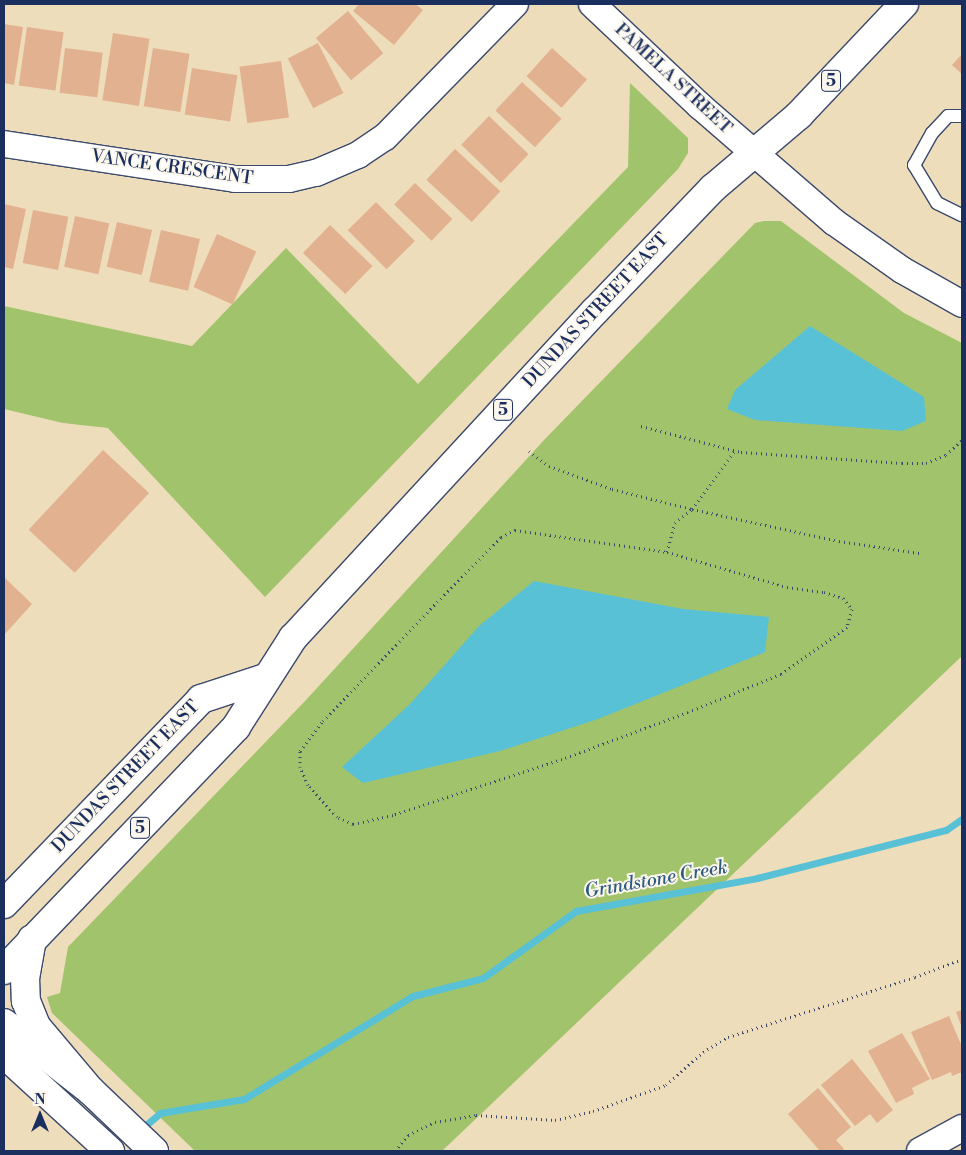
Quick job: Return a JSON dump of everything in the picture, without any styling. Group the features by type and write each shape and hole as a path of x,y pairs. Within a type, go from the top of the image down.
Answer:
{"main road":[{"name":"DUNDAS STREET EAST","path":"4,970 236,728 265,678 292,638 594,311 713,188 799,115 904,4"},
{"name":"DUNDAS STREET EAST","path":"4,904 201,699 265,678"},
{"path":"32,939 25,977 26,1001 36,1026 91,1091"},
{"path":"4,1023 91,1091 154,1151"},
{"path":"4,1054 110,1151"}],"street":[{"name":"VANCE CRESCENT","path":"4,144 235,179 289,179 316,173 346,161 385,137 515,4"},
{"name":"PAMELA STREET","path":"592,4 754,153 834,222 902,270 962,304"},
{"path":"920,1151 962,1128"}],"lane":[{"path":"962,116 948,116 932,133 914,165 938,203 962,215"}],"path":[{"path":"640,426 735,450 926,463 946,455 962,440"},
{"path":"667,552 675,523 692,509 735,450"},
{"path":"529,451 549,466 612,490 839,541 919,552"},
{"path":"515,530 667,552 787,587 824,592 843,598 852,609 847,627 781,674 748,688 562,759 393,815 353,824 337,818 308,785 300,767 300,751 308,739 501,537 515,530"},
{"path":"395,1151 408,1136 435,1122 476,1116 555,1120 593,1111 666,1085 703,1052 728,1037 915,978 962,959"}],"green space":[{"path":"630,83 688,138 688,153 678,169 265,597 108,428 63,423 4,409 4,306 192,346 286,248 418,384 628,167"},
{"path":"781,221 904,313 962,343 962,656 442,1151 195,1151 52,1013 47,997 60,993 68,947 306,700 545,439 755,223"}],"water":[{"path":"810,326 924,397 926,421 902,431 755,420 727,409 735,390"},
{"path":"534,581 683,609 769,617 765,652 598,719 500,751 363,783 342,767 410,704 479,626"}],"building":[{"path":"359,4 415,4 423,10 394,45 353,11"},
{"path":"348,11 383,53 351,80 316,38"},
{"path":"4,24 23,27 14,85 4,83"},
{"path":"27,27 64,32 55,91 19,85"},
{"path":"113,33 150,39 139,106 102,100"},
{"path":"318,43 343,93 313,108 288,58"},
{"path":"65,48 103,53 97,97 60,93"},
{"path":"153,48 190,54 180,112 144,106"},
{"path":"552,48 587,79 562,108 527,76"},
{"path":"962,54 962,74 952,65"},
{"path":"281,61 289,117 247,123 239,67"},
{"path":"192,68 237,75 230,122 185,114"},
{"path":"522,82 561,119 535,147 495,111"},
{"path":"489,116 529,154 501,183 461,145"},
{"path":"455,149 500,191 472,222 426,180"},
{"path":"415,183 452,219 432,241 394,205"},
{"path":"376,202 415,241 387,269 348,230"},
{"path":"4,204 26,209 13,269 4,267"},
{"path":"33,210 68,217 58,270 23,263"},
{"path":"75,216 109,223 98,274 64,267"},
{"path":"117,222 152,230 142,275 107,267"},
{"path":"330,225 372,266 345,294 303,253"},
{"path":"161,230 200,239 188,291 149,282"},
{"path":"217,234 256,251 233,304 193,287"},
{"path":"103,450 149,493 75,573 29,530"},
{"path":"4,577 32,604 4,635"},
{"path":"962,1010 962,1028 956,1012"},
{"path":"949,1016 962,1047 962,1072 952,1076 951,1072 932,1080 911,1032"},
{"path":"902,1033 930,1079 912,1088 914,1094 896,1103 868,1051"},
{"path":"852,1059 893,1110 877,1123 870,1114 855,1126 821,1085"},
{"path":"818,1088 851,1127 836,1140 844,1149 842,1151 820,1151 788,1114"}],"waterway":[{"name":"Grindstone Creek","path":"140,1130 160,1113 244,1099 413,996 483,978 576,911 757,878 946,830 962,819"}]}
